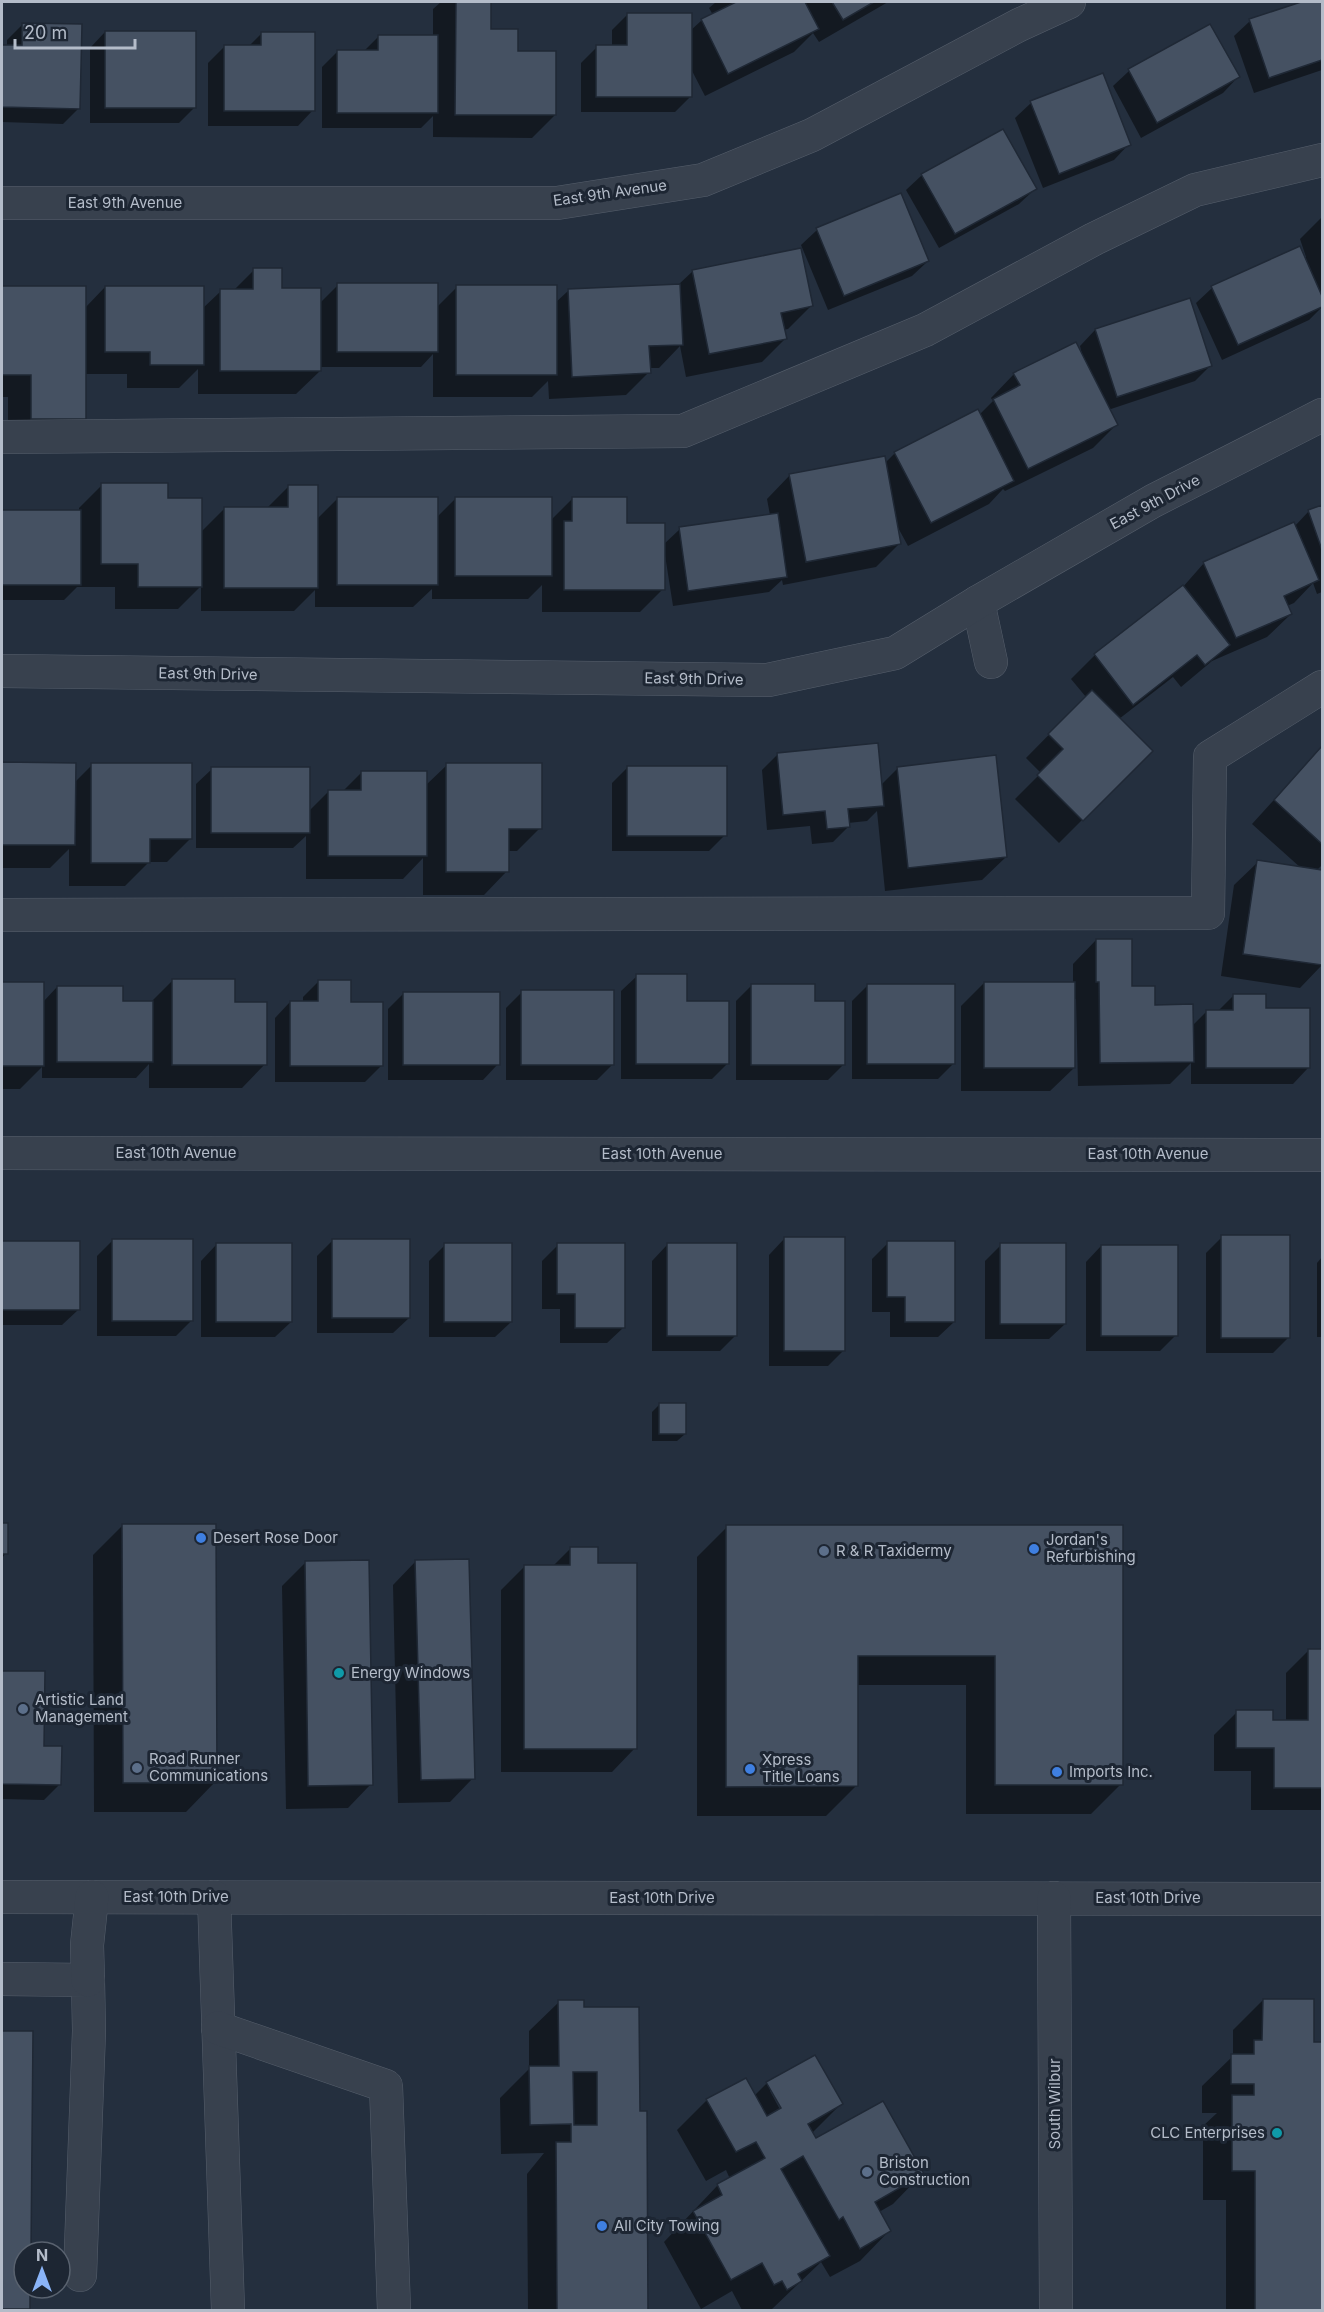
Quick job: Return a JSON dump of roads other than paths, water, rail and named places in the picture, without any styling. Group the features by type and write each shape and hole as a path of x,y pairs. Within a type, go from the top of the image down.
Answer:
{"street":[{"name":"East 9th Avenue","path":"2,203 557,203 703,180 812,135 1019,25 1069,2"},
{"path":"2,437 683,431 925,330 1094,239 1196,190 1323,160"},
{"name":"East 9th Drive","path":"2,671 768,680 895,653 978,602 1154,501 1323,415"},
{"path":"978,602 991,662"},
{"path":"2,915 1208,913 1209,757 1323,687"},
{"name":"East 10th Avenue","path":"2,1153 1323,1155"},
{"name":"East 10th Drive","path":"2,1897 1323,1899"},
{"path":"80,2275 88,2043 87,1945 92,1897"},
{"path":"214,1897 228,2310"},
{"name":"South Wilbur","path":"1054,1898 1056,2310"},
{"path":"2,1979 88,1980"},
{"path":"218,2028 386,2086 394,2310"}],"place":[{"name":"Desert Rose Door","path":"201,1538"},
{"name":"Jordan's Refurbishing","path":"1034,1549"},
{"name":"R & R Taxidermy","path":"824,1551"},
{"name":"Energy Windows","path":"339,1673"},
{"name":"Artistic Land Management","path":"23,1709"},
{"name":"Road Runner Communications","path":"137,1768"},
{"name":"Xpress Title Loans","path":"750,1769"},
{"name":"Imports Inc.","path":"1057,1772"},
{"name":"CLC Enterprises","path":"1277,2133"},
{"name":"Briston Construction","path":"867,2172"},
{"name":"All City Towing","path":"602,2226"}]}
